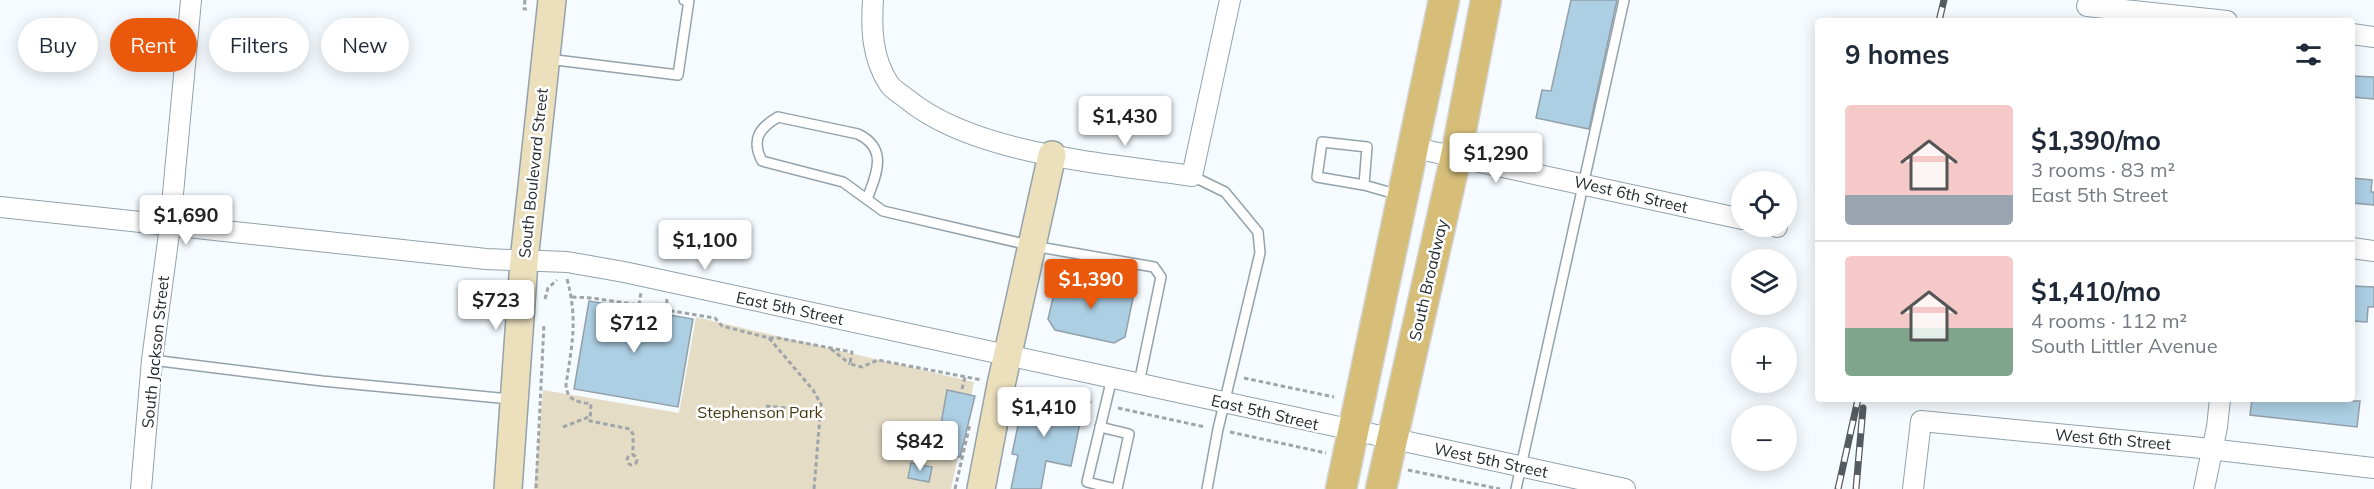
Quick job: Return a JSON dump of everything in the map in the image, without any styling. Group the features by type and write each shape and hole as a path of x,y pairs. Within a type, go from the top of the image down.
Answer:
{"main road":[{"name":"South Boulevard Street","path":"508,489 524,261 552,0"},
{"path":"1341,489 1415,147 1444,0"},
{"name":"South Broadway","path":"1381,489 1456,156 1486,0"},
{"path":"981,489 1052,155"}],"street":[{"name":"South Jackson Street","path":"141,489 152,360 170,226 192,0"},
{"path":"873,0 872,26 875,54 890,85 920,109 970,134 1052,155 1192,176 1230,0"},
{"path":"2088,9 2192,18"},
{"path":"2355,34 2374,37"},
{"name":"West 6th Street","path":"1415,147 1731,217"},
{"name":"East 5th Street","path":"0,207 486,259 567,262 1393,439"},
{"path":"2355,248 2374,251"},
{"path":"2204,489 2219,402"},
{"name":"West 6th Street","path":"1912,489 1920,420 2374,468"},
{"name":"West 5th Street","path":"1393,439 1624,489"}],"lane":[{"path":"545,59 678,75 689,0 684,0"},
{"path":"1516,489 1624,0"},
{"path":"867,199 879,168 876,151 868,139 858,134 778,117 765,125 758,135 756,149 762,161 843,182 883,211 1033,246 1154,267 1161,277 1139,383"},
{"path":"1364,184 1367,147 1322,142 1317,177 1364,184 1404,196"},
{"path":"1192,176 1225,192 1258,232 1260,253 1218,429 1207,489"},
{"path":"152,360 322,381 514,400"},
{"path":"1100,427 1129,434 1117,489 1087,482 1100,427 1105,406 1112,378"}],"path":[{"path":"545,301 546,292 553,282 567,278 572,297 575,328 566,390 573,400 591,404 590,421 630,429 633,434 633,455"},
{"path":"572,297 639,305 641,290 650,293"},
{"path":"659,295 668,297 666,310 715,318 722,326 769,338 852,352 850,364"},
{"path":"536,488 544,324"},
{"path":"769,338 813,390 821,404 814,489"},
{"path":"829,347 850,364 862,367 878,360 984,381"},
{"path":"962,389 964,377"},
{"name":"East 5th Street","path":"1249,379 1334,397"},
{"name":"East 5th Street","path":"1015,387 1333,454"},
{"path":"766,406 822,412"},
{"path":"563,427 591,416"},
{"name":"West 5th Street","path":"1404,469 1500,489"}],"green space":[{"name":"Stephenson Park","path":"696,317 974,382 951,489 534,489 543,390 679,413"}],"building":[{"path":"1571,0 1617,0 1589,129 1536,118 1542,90 1551,91"},
{"path":"2355,76 2374,77 2374,99 2355,97"},
{"path":"2355,178 2372,180 2371,192 2374,192 2374,205 2355,203"},
{"path":"1058,277 1134,293 1125,337 1114,343 1055,330 1048,319"},
{"path":"2355,286 2374,287 2374,307 2368,307 2367,322 2355,321"},
{"path":"589,301 693,319 678,407 574,389"},
{"path":"947,390 975,396 960,457 936,452"},
{"path":"1025,392 1084,404 1071,466 1046,461 1041,489 1011,489 1018,455 1012,454"},
{"path":"2360,401 2357,427 2250,415 2252,402"},
{"path":"911,463 932,467 929,482 908,478"}],"railway":[{"path":"1940,18 1944,0"},
{"path":"1838,489 1857,402"},
{"path":"1856,489 1863,408"}]}
